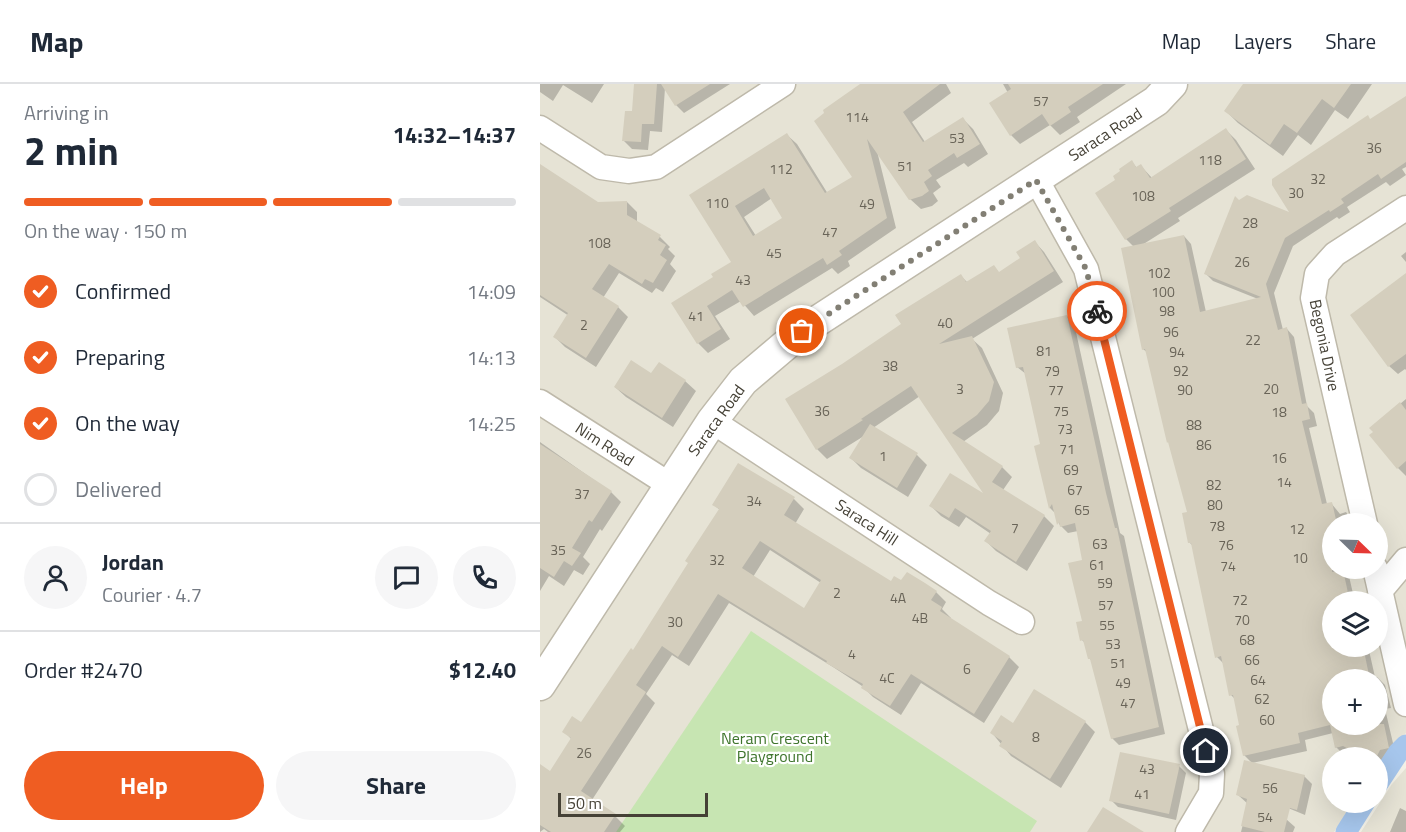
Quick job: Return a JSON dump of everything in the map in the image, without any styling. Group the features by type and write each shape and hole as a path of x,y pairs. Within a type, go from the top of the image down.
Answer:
{"street":[{"path":"540,128 601,167 629,171 656,167 783,84"},
{"name":"Saraca Road","path":"540,685 712,421 743,381 802,331 1156,101 1172,84"},
{"path":"1036,180 1086,269 1212,774 1211,793 1188,832"},
{"name":"Begonia Drive","path":"1362,513 1313,298 1317,274 1335,254 1406,208"},
{"name":"Nim Road","path":"540,402 670,485"},
{"name":"Saraca Hill","path":"712,421 989,603 1022,622"},
{"path":"1406,560 1378,580 1406,704"}],"shaded area":[{"path":"540,84 1406,84 1406,733 1388,754 1388,747 1322,747 1322,813 1346,813 1334,832 540,832"},
{"path":"1406,768 1406,832 1361,832 1373,813 1388,813 1388,790"}],"green space":[{"name":"Neram Crescent Playground","path":"751,631 1037,821 1030,832 616,832"}],"building":[{"path":"634,84 657,84 654,124 642,124 641,142 622,141 625,111 632,111"},
{"path":"661,84 710,84 675,106"},
{"path":"860,84 940,84 903,112 923,142 963,117 980,144 957,158 954,153 928,170 932,176 924,182 929,191 909,200 867,139 887,218 839,251 842,255 827,265 823,258 743,307 732,290 707,306 721,329 697,344 671,303 713,277 711,274 731,262 689,195 787,133 825,193 852,177 814,121 824,113 823,110","holes":["764,188 782,218 753,236 735,206"]},
{"path":"1008,84 1103,84 1068,107 1071,112 1050,126 1042,114 1010,136 989,103 1011,89"},
{"path":"1243,84 1351,84 1334,108 1322,99 1297,133 1284,124 1270,145 1224,111"},
{"path":"1406,96 1406,162 1381,179 1378,174 1341,199 1344,203 1285,238 1266,284 1278,330 1287,327 1302,404 1307,403 1310,419 1302,421 1322,504 1332,502 1334,513 1322,513 1322,579 1345,579 1348,591 1322,591 1322,657 1365,657 1368,669 1322,669 1322,727 1298,733 1300,743 1243,756 1236,726 1239,725 1233,695 1229,696 1221,656 1215,658 1191,543 1188,543 1182,513 1187,512 1167,443 1145,349 1142,350 1121,248 1184,235 1200,312 1261,297 1204,274 1235,196 1239,200 1247,195 1289,212 1272,185 1272,179 1368,115 1370,119"},
{"path":"1226,128 1246,159 1169,208 1171,211 1125,240 1095,193 1115,180 1113,176 1132,160 1136,167 1141,164 1150,178"},
{"path":"540,164 598,202 627,201 627,215 661,235 658,240 666,245 660,255 667,260 653,283 645,279 642,284 609,264 592,289 619,306 586,358 553,337 568,313 540,295"},
{"path":"1035,240 1054,271 939,344 972,336 994,382 989,401 977,415 952,433 1003,466 992,482 1045,515 1016,562 984,541 991,531 955,508 949,518 929,506 950,473 983,493 911,386 816,450 785,399 901,324 895,315 961,274 966,282 994,265 999,272 1020,258 1016,252"},
{"path":"1406,273 1406,354 1388,367 1350,315"},
{"path":"1067,315 1106,493 1115,528 1117,528 1159,727 1111,739 1090,659 1088,659 1083,640 1080,641 1076,622 1082,621 1068,563 1082,560 1075,523 1060,527 1059,522 1057,525 1052,504 1049,509 1034,446 1040,444 1023,367 1016,368 1007,328"},
{"path":"631,360 651,373 659,362 686,380 662,418 614,387"},
{"path":"1400,402 1406,410 1406,461 1397,469 1369,435 1373,432 1369,428"},
{"path":"870,424 918,453 897,488 849,458"},
{"path":"540,444 612,491 592,522 589,520 572,548 581,553 572,566 564,561 554,577 540,568"},
{"path":"738,463 795,497 784,515 891,581 894,576 901,580 907,572 925,583 937,591 931,600 942,607 940,611 1010,656 974,714 911,674 890,706 861,688 863,684 718,594 678,657 662,646 636,685 646,692 581,791 616,814 604,832 551,832 540,825 540,764 550,771 571,738 562,732 572,716 581,722 631,648 633,650 688,563 685,561 719,509 712,505","holes":["760,541 821,580 804,608 742,568"]},
{"path":"1034,689 1086,721 1050,779 999,746 1002,741 990,733 1001,715 1013,723"},
{"path":"1332,735 1386,735 1389,748 1343,746 1335,747"},
{"path":"1120,752 1180,764 1169,814 1109,801"},
{"path":"1244,760 1305,775 1297,810 1290,808 1284,832 1265,832 1241,826 1247,799 1236,795"},
{"path":"1103,807 1144,832 1087,832"}],"waterway":[{"path":"1388,768 1406,745"},
{"path":"1346,832 1358,813"}],"way so far":[{"path":"802,331 1036,180 1086,269 1097,311"}],"route":[{"path":"1097,311 1206,751"}]}
